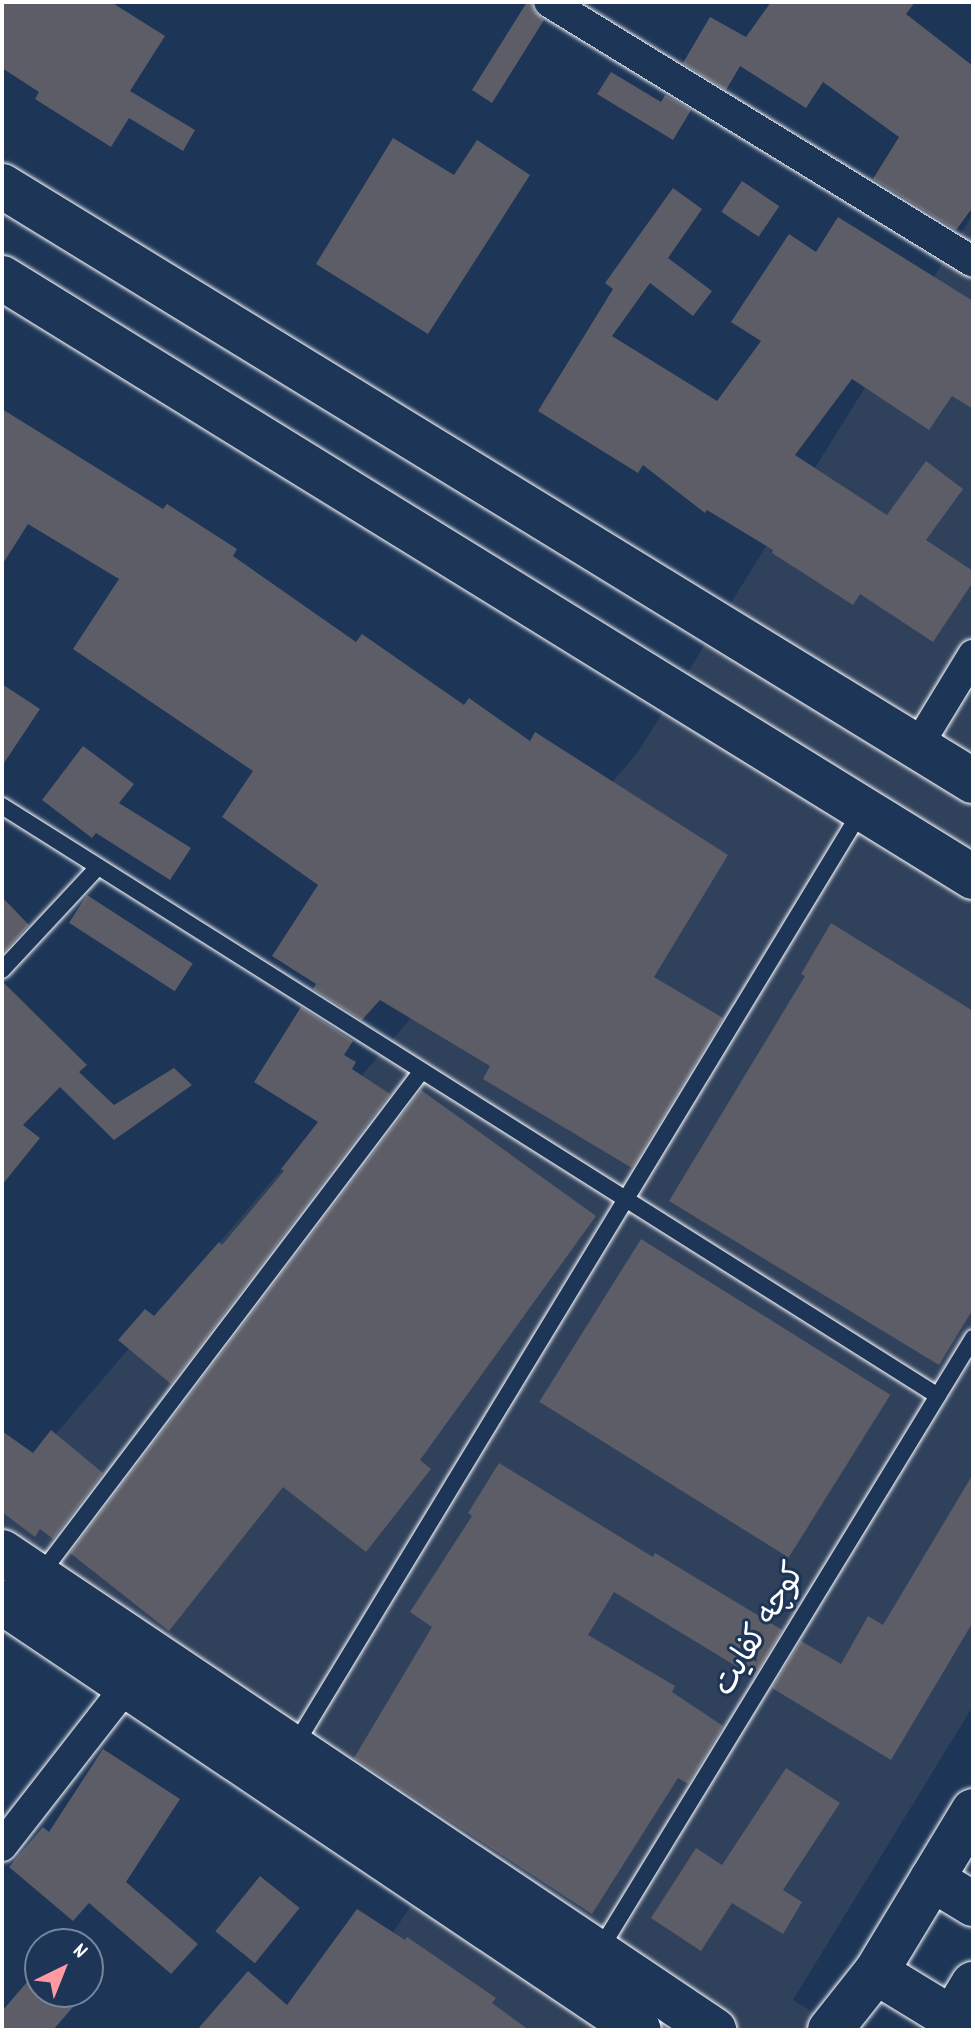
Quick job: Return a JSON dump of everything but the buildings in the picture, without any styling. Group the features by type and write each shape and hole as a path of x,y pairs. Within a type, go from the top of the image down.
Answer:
{"main road":[{"path":"2,186 973,781"},
{"path":"2,278 973,877"},
{"path":"2,1552 714,2030"},
{"path":"2,1602 639,2030"},
{"path":"830,2030 876,1972 973,1811"},
{"path":"932,1879 973,1904"},
{"path":"876,1972 960,2016"}],"street":[{"path":"549,2 971,256"},
{"path":"917,747 973,655"},
{"path":"2,1846 128,1684"}],"lane":[{"path":"2,806 938,1396"},
{"path":"294,1747 862,809"},
{"path":"2,970 98,867"},
{"path":"39,1577 421,1072"},
{"name":"کوچه کفایت","path":"598,1952 973,1338"}],"shaded area":[{"path":"973,214 973,1706 793,2000 842,2030 325,2030 455,1843 2,1533 2,1497 638,752"}]}
